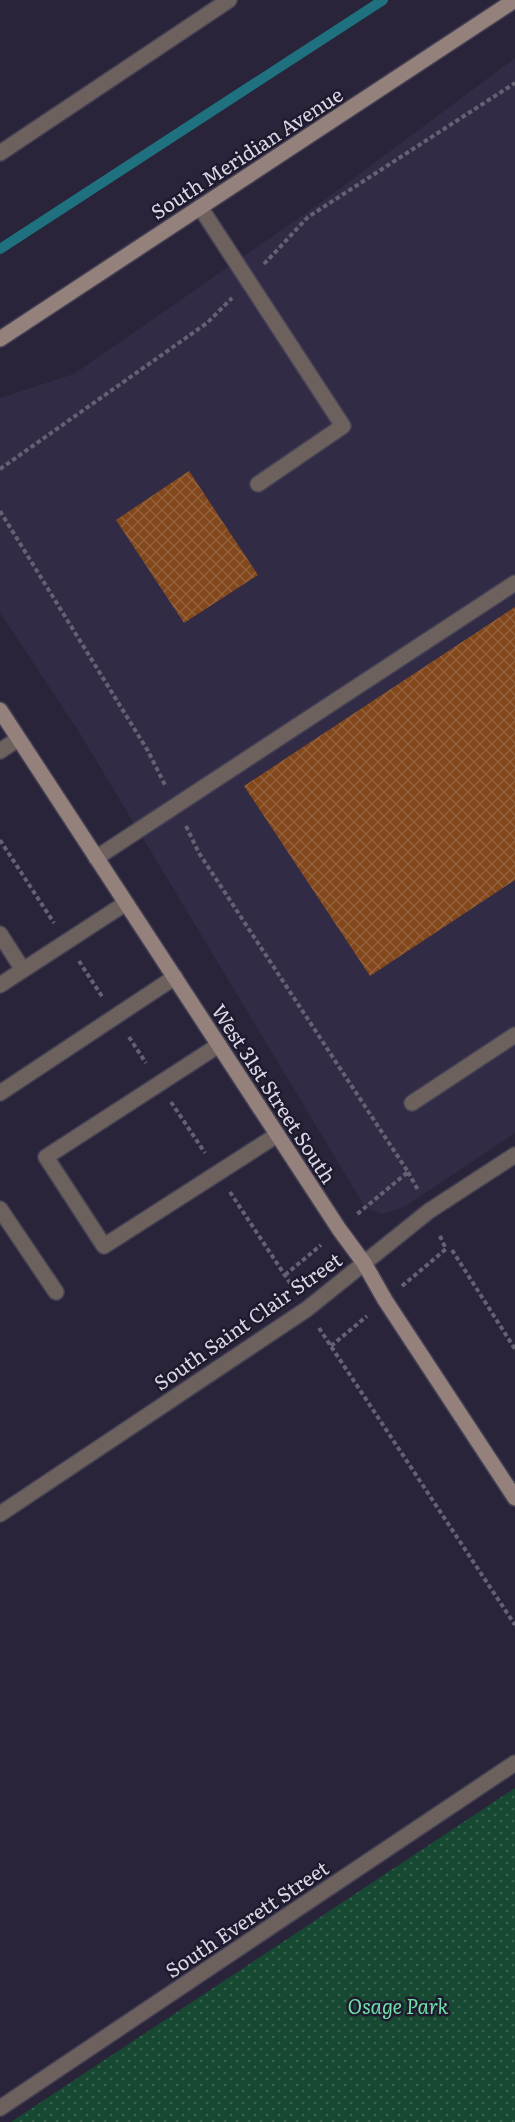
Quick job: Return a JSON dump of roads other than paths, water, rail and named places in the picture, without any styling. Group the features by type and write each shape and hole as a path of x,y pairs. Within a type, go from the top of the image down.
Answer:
{"street":[{"path":"0,153 229,0"},
{"name":"South Meridian Avenue","path":"0,339 515,0"},
{"path":"200,207 343,426 258,484"},
{"path":"96,858 515,582"},
{"name":"West 31st Street South","path":"0,710 277,1135 364,1263 385,1300 515,1498"},
{"path":"0,751 18,739"},
{"path":"0,985 126,903"},
{"path":"0,934 23,970"},
{"path":"0,1093 175,977"},
{"path":"412,1103 515,1035"},
{"path":"219,1045 46,1157 104,1246 277,1135"},
{"name":"South Saint Clair Street","path":"0,1514 307,1309 429,1211 515,1155"},
{"path":"0,1209 56,1292"},
{"name":"South Everett Street","path":"0,2108 515,1762"}],"waterway":[{"path":"0,249 383,0"}],"park label":[{"name":"Osage Park","path":"398,2005"}]}
